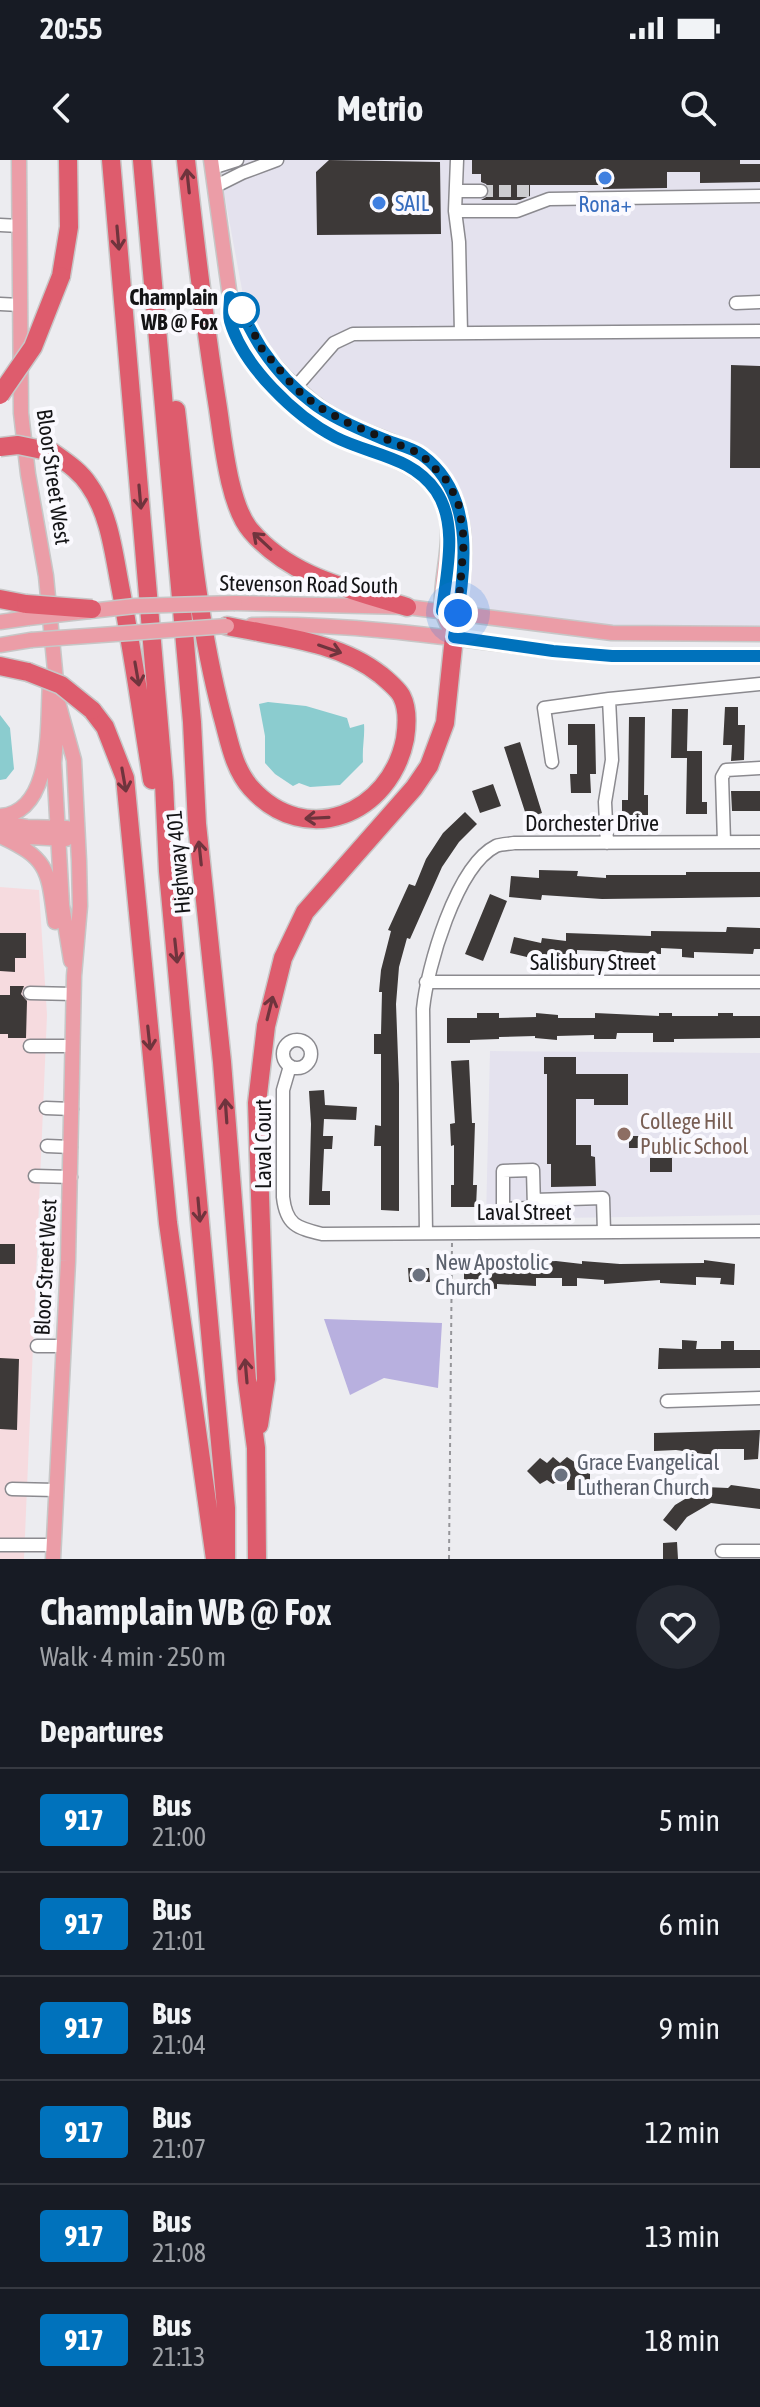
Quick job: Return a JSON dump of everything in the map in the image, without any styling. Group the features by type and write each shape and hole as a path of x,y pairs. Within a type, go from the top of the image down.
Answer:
{"highway":[{"path":"0,395 33,347 61,276 69,227 68,160"},
{"name":"Highway 401","path":"111,160 164,783 168,871 226,1508 226,1559"},
{"path":"145,160 193,558 211,673 234,759 251,787 281,810 311,821 361,807 387,785 401,758 407,726 402,696 382,676 360,661 329,648 227,626"},
{"name":"Highway 401","path":"145,160 192,722 197,824 222,1062 247,1380 256,1448 257,1559"},
{"path":"186,160 203,310 224,444 234,495 249,529 280,558 301,572 407,607"},
{"path":"0,447 18,445 52,452 72,466 89,484 102,508 135,662 168,871"},
{"path":"0,599 27,611 92,609"},
{"path":"256,1448 266,1379 257,1103 266,1026 283,958 305,912 414,788 429,766 445,723 454,637"},
{"path":"0,666 28,672 61,685 92,710 105,727 125,778 168,1223 215,1559"}],"main road":[{"name":"Bloor Street West","path":"19,160 21,413 46,576 58,702 74,760 80,906 74,976 71,1177 54,1552"},
{"path":"211,164 230,297 229,318 239,343 283,397 305,418 337,438 411,466 436,491 445,512 449,542 442,611 454,637"},
{"path":"230,297 243,312 262,349 295,388 317,406 348,423 421,454 449,483 459,506 464,540 454,637"},
{"name":"Stevenson Road South","path":"92,609 235,603 407,607 612,633 760,634"},
{"path":"0,622 27,611"},
{"name":"Stevenson Road South","path":"0,645 227,626 329,625 612,656 760,656"},
{"path":"0,816 7,816 24,807 38,791 53,655"},
{"name":"Bloor Street West","path":"58,702 54,763 63,916 74,976"},
{"path":"0,823 59,833"},
{"path":"0,835 78,833"},
{"path":"0,835 31,852 48,877 62,959 74,994"}],"street":[{"path":"211,164 237,160"},
{"path":"216,186 277,160"},
{"path":"457,160 455,211 459,242 461,333"},
{"path":"456,191 481,191"},
{"path":"530,191 537,194 541,201"},
{"path":"455,211 517,211 541,201 578,198 760,196"},
{"path":"0,225 20,226"},
{"path":"736,303 760,302"},
{"path":"0,304 20,305"},
{"path":"295,388 329,348 346,336 367,333 760,331"},
{"path":"552,762 544,708 760,684"},
{"path":"607,843 605,802 612,760 609,699"},
{"path":"724,842 722,777 726,770 760,768"},
{"name":"Dorchester Drive","path":"426,1233 423,1009 426,982 445,922 469,872 496,846 514,843 760,842"},
{"name":"Salisbury Street","path":"426,982 760,982"},
{"path":"30,993 74,994"},
{"path":"30,1046 73,1046"},
{"name":"Laval Court","path":"290,1066 283,1090 283,1197 284,1211 291,1222"},
{"path":"46,1108 72,1109"},
{"path":"47,1146 71,1147"},
{"path":"533,1170 534,1208 518,1209 503,1209 503,1171 533,1170"},
{"path":"35,1176 71,1177"},
{"path":"534,1200 603,1198 604,1232"},
{"path":"518,1209 519,1232"},
{"name":"Laval Street","path":"291,1222 302,1229 322,1234 760,1231"},
{"path":"37,1346 64,1346"},
{"path":"667,1401 760,1398"},
{"path":"12,1489 56,1490"},
{"path":"0,1545 54,1552"},
{"path":"722,1551 760,1551"}],"path":[{"path":"449,1559 452,1233"}],"shaded area":[{"path":"218,160 760,160 760,628 604,628 460,611 467,533 446,472 312,404 248,322"},
{"path":"0,887 39,890 47,1015 24,1559 0,1559"},
{"name":"College Hill Public School","path":"490,1051 760,1053 760,1215 486,1219"},
{"path":"324,1319 442,1323 438,1388 384,1378 350,1395"}],"water":[{"path":"259,704 306,706 347,718 350,728 364,724 363,762 340,785 310,787 299,783 293,786 265,763 265,736"},
{"path":"0,715 10,728 14,769 6,779 0,780"}],"building":[{"name":"SAIL","path":"329,160 440,162 441,234 317,235 316,172"},
{"name":"Rona+","path":"472,160 740,160 740,164 760,164 760,182 700,183 700,172 667,172 667,188 603,189 603,185 530,185 530,196 520,200 481,200 488,196 490,190 481,182 481,174 472,174"},
{"path":"731,365 760,366 760,468 730,468"},
{"path":"725,707 738,707 738,725 745,725 744,760 731,761 732,745 723,745"},
{"path":"672,709 688,709 687,751 702,751 702,802 707,802 707,814 686,814 687,758 671,758"},
{"path":"629,717 645,717 644,795 648,795 648,815 622,815 622,800 628,800"},
{"path":"568,724 595,724 596,774 590,774 591,793 571,793 570,774 577,774 577,745 568,745"},
{"path":"520,742 542,813 527,818 504,747"},
{"path":"493,784 501,806 480,813 472,791"},
{"path":"731,791 760,791 760,811 732,811"},
{"path":"465,812 477,824 459,842 442,867 410,939 407,938 399,967 396,1004 399,1211 381,1210 381,1146 374,1146 375,1125 381,1126 381,1054 374,1054 374,1034 381,1034 382,992 379,992 391,931 388,930 409,884 415,886 426,859 443,833"},
{"path":"539,870 578,871 577,876 606,878 606,875 760,872 760,897 602,899 542,895 541,900 509,897 511,876 539,878"},
{"path":"490,894 507,901 483,961 465,954"},
{"path":"727,927 760,928 760,949 754,949 753,954 694,952 694,958 682,957 682,949 661,948 661,954 577,950 577,954 560,954 560,958 532,955 531,958 510,953 514,937 541,943 542,938 566,941 566,933 651,936 651,931 726,932"},
{"path":"0,933 26,933 26,958 15,958 15,972 0,971"},
{"path":"10,986 24,986 21,994 27,1001 26,1038 8,1038 8,1034 0,1034 0,995 10,995"},
{"path":"477,1013 499,1013 499,1018 536,1017 536,1013 558,1015 558,1018 595,1018 595,1013 718,1016 718,1013 733,1013 733,1016 760,1016 760,1038 653,1042 653,1033 617,1033 616,1039 594,1039 594,1035 557,1036 557,1040 535,1036 447,1043 447,1018 477,1018"},
{"path":"544,1057 576,1057 576,1074 628,1074 628,1105 594,1105 594,1099 576,1099 576,1145 591,1145 591,1156 595,1157 596,1186 551,1187 551,1164 547,1164 547,1074 544,1074"},
{"path":"469,1060 472,1123 475,1123 473,1185 477,1185 476,1207 451,1207 454,1145 451,1146 450,1124 455,1123 451,1061"},
{"path":"324,1090 325,1105 357,1107 356,1120 324,1119 323,1136 333,1136 332,1149 324,1149 322,1191 330,1191 330,1205 309,1205 309,1091"},
{"path":"629,1136 646,1136 645,1148 629,1148"},
{"path":"650,1158 672,1158 672,1172 650,1172"},
{"path":"0,1244 15,1244 15,1264 0,1264"},
{"path":"704,1260 735,1264 734,1285 720,1284 721,1278 696,1277 696,1285 660,1283 660,1280 604,1284 604,1280 577,1278 577,1286 562,1286 562,1278 536,1278 536,1286 497,1284 497,1289 484,1288 484,1284 464,1284 464,1262 502,1264 556,1261 582,1264 582,1261 620,1264 704,1263"},
{"name":"New Apostolic Church","path":"408,1268 429,1268 430,1282 409,1282"},
{"path":"682,1340 697,1341 696,1349 721,1349 721,1341 734,1341 734,1350 760,1350 760,1368 658,1369 659,1348 682,1349"},
{"path":"0,1358 19,1359 17,1430 0,1429"},
{"path":"760,1430 758,1459 744,1460 744,1449 718,1449 718,1456 676,1450 654,1451 654,1433"},
{"name":"Grace Evangelical Lutheran Church","path":"553,1457 560,1463 567,1457 576,1463 590,1463 590,1490 567,1490 567,1476 553,1484 547,1480 540,1484 527,1471 540,1458 547,1463"},
{"path":"731,1485 760,1489 760,1509 711,1503 687,1517 676,1531 663,1520 675,1505 705,1487 728,1488"},
{"path":"677,1542 678,1559 663,1559 663,1543"}],"tunnel":[{"path":"481,191 530,191"}],"bus line":[{"name":"917","path":"442,611 449,542 445,512 436,491 411,466 337,438 305,418 252,362 239,343 229,318 230,297 243,312 262,349 295,388 317,406 348,423 421,454 449,483 459,506 464,540 454,637 612,656 760,656"}],"place":[{"name":"Rona+","path":"605,178"},
{"name":"SAIL","path":"379,203"},
{"name":"Champlain WB @ Fox","path":"242,310"},
{"name":"College Hill Public School","path":"624,1134"},
{"name":"New Apostolic Church","path":"419,1275"},
{"name":"Grace Evangelical Lutheran Church","path":"561,1475"}],"route":[{"path":"242,310 262,349 295,388 317,406 348,423 421,454 449,483 459,506 464,540 458,613"}]}
